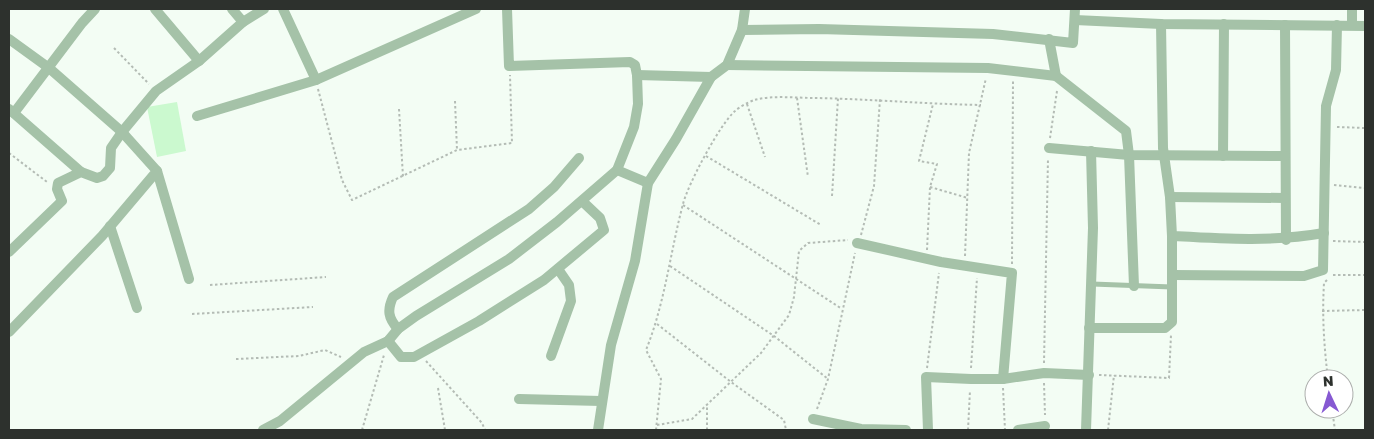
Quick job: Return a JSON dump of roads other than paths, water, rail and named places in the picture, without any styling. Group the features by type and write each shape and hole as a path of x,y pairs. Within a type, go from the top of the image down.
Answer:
{"street":[{"path":"95,9 82,22 49,68 11,111 81,172 97,178 103,176 110,168 111,148 156,91 199,61 243,22 264,9"},
{"path":"155,9 199,61"},
{"path":"232,9 243,22"},
{"path":"283,9 316,80"},
{"path":"197,116 316,80 476,9"},
{"path":"263,430 280,421 364,352 388,341 398,329 509,259 558,222 617,170 634,127 638,104 635,65 630,62 510,66 507,9"},
{"path":"598,430 611,345 634,261 648,183 711,78 727,65 742,30 745,9"},
{"path":"742,30 819,29 993,34 1073,43 1075,9"},
{"path":"1352,9 1352,25"},
{"path":"1075,20 1161,24 1365,26"},
{"path":"1089,328 1165,328 1171,324 1172,236 1170,197 1164,155 1161,24"},
{"path":"1223,156 1224,24"},
{"path":"1285,25 1286,240"},
{"path":"1172,275 1304,276 1323,270 1326,106 1336,70 1337,25"},
{"path":"9,39 49,68 122,132 156,171 189,279"},
{"path":"1049,39 1057,77"},
{"path":"727,65 988,68 1013,69 1057,77 1123,128 1127,134 1134,286"},
{"path":"637,75 711,78"},
{"path":"1049,148 1129,155 1285,156"},
{"path":"1086,430 1094,228 1092,151"},
{"path":"398,329 390,320 388,308 393,297 529,209 554,187 579,158"},
{"path":"617,170 648,183"},
{"path":"9,332 110,226 156,171"},
{"path":"9,252 62,201 57,189 58,183 81,172"},
{"path":"1170,197 1285,198"},
{"path":"388,341 401,358 408,359 479,321 558,269 604,230 600,218 582,201"},
{"path":"110,226 137,308"},
{"path":"1172,236 1230,240 1286,240 1324,237"},
{"path":"858,241 940,262 1012,273 1003,379"},
{"path":"551,356 571,301 569,285 558,269"},
{"path":"928,430 926,377 1003,379 1044,373 1089,375"},
{"path":"519,398 602,401"},
{"path":"813,420 861,429 906,430"},
{"path":"1018,430 1045,426"}],"lane":[{"path":"1092,284 1172,287"}]}
